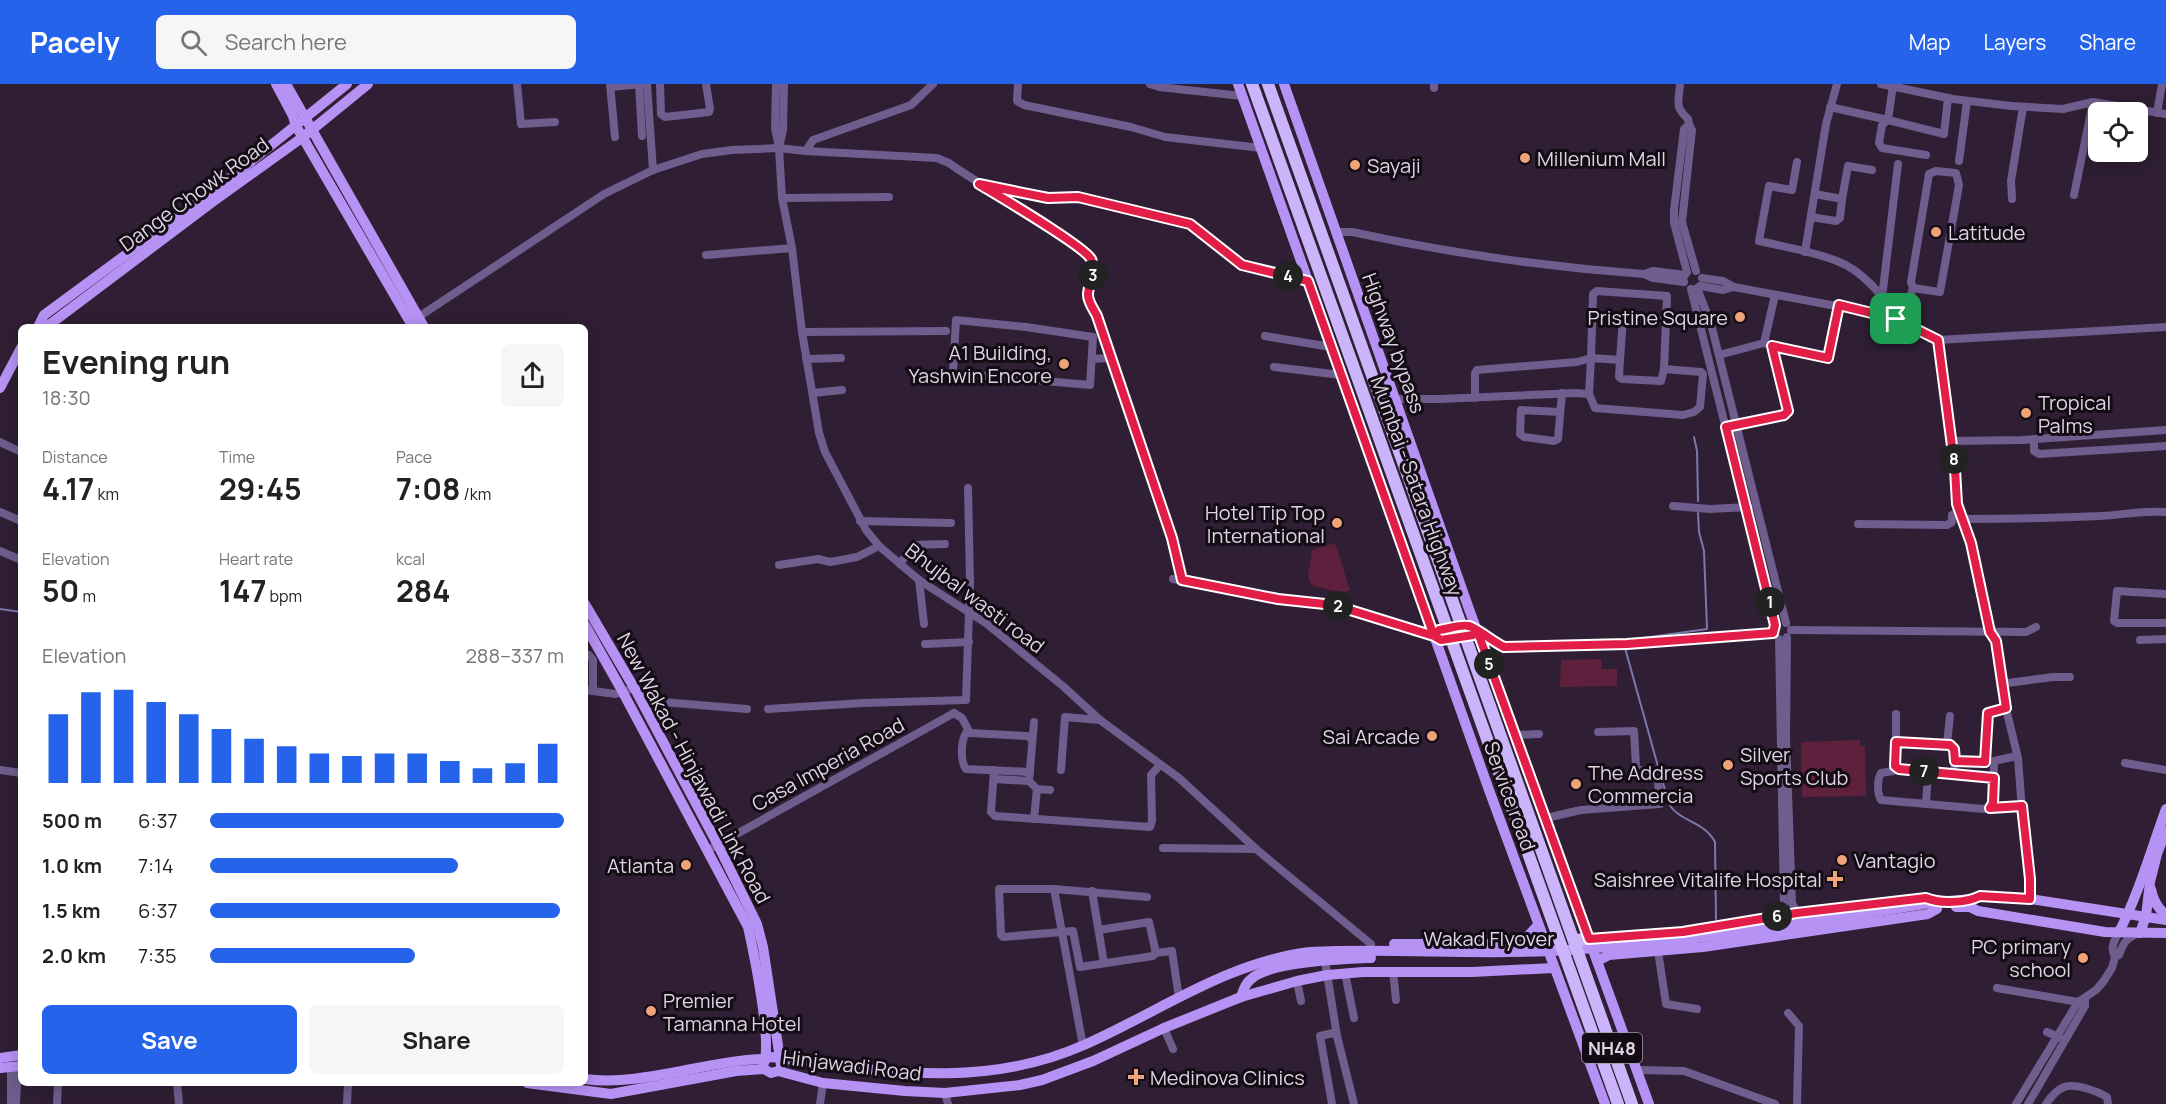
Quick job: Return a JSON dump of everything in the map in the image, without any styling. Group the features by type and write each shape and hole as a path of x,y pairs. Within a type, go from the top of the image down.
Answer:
{"highway":[{"name":"Mumbai - Satara Highway","path":"1252,84 1618,1104"},
{"name":"Mumbai - Satara Highway","path":"1268,84 1632,1104"},
{"path":"1574,940 1589,939"}],"main road":[{"path":"276,84 296,126 307,133"},
{"path":"286,84 305,118 307,133 417,324"},
{"name":"Dange Chowk Road","path":"141,250 347,84"},
{"name":"Dange Chowk Road","path":"40,324 44,315 307,133 368,84"},
{"name":"Service road","path":"1238,84 1434,636 1605,1104"},
{"name":"Highway bypass","path":"1284,84 1477,630"},
{"path":"0,388 18,354"},
{"name":"New Wakad - Hinjawadi Link Road","path":"588,610 713,848 757,924 763,948 779,1059"},
{"name":"New Wakad - Hinjawadi Link Road","path":"588,629 629,688"},
{"path":"1434,636 1441,640 1473,635 1477,630"},
{"name":"Service road","path":"1477,630 1649,1104"},
{"path":"2140,933 2146,916 2146,881 2166,809"},
{"path":"2119,932 2164,845 2166,831"},
{"name":"New Wakad - Hinjawadi Link Road","path":"713,848 748,927 767,1043 764,1064"},
{"path":"2114,913 2146,881"},
{"path":"2146,881 2159,910 2166,915"},
{"path":"1598,961 1609,955 1686,949 1928,914 1936,905 1980,896 2030,899 2166,920"},
{"path":"1589,939 1683,932 1797,913 1926,898 1936,905 1970,907 1978,911 2105,932 2166,933"},
{"name":"Wakad Flyover","path":"1335,951 1533,952 1600,948 1702,938 1936,905"},
{"path":"1520,945 1538,925"},
{"path":"1683,932 1686,949"},
{"path":"1368,951 1545,944"},
{"name":"Hinjawadi Road","path":"779,1059 920,1074 963,1074 1005,1070 1047,1059 1083,1046 1235,971 1278,956 1335,951"},
{"name":"Wakad Flyover","path":"1325,961 1368,951"},
{"path":"1241,997 1250,979 1258,974 1279,967 1325,961"},
{"name":"Hinjawadi Road","path":"551,1086 611,1094 764,1064 771,1073 778,1071 823,1083 905,1091 947,1099 1042,1080 1241,997 1297,981 1346,973 1554,969"},
{"path":"588,1079 643,1076 728,1062 764,1064 771,1057 779,1059 781,1065 778,1071"},
{"path":"0,1058 14,1065"},
{"path":"1005,1070 1008,1087"}],"street":[{"path":"517,84 521,124 555,122"},
{"path":"639,84 642,136"},
{"path":"615,137 610,86 645,84 653,170"},
{"path":"660,84 661,114 665,117 709,112 706,84"},
{"name":"Bhujbal wasti road","path":"776,84 775,128 779,148 782,198 792,248 806,359 821,442 860,521 879,546 919,580 987,624 1100,720 1179,778 1368,951"},
{"name":"Bhujbal wasti road","path":"779,148 783,130 784,84"},
{"path":"806,151 813,140 911,105 933,84"},
{"path":"1018,84 1017,101 1024,105 1131,126 1165,137 1261,148"},
{"path":"1150,84 1158,87 1242,96"},
{"path":"1680,84 1678,108 1688,119 1689,124 1684,129 1674,223 1711,324 1757,507 1782,631 1785,814 1784,906 1780,916"},
{"path":"1805,252 1826,124 1837,84"},
{"path":"1881,84 1948,98 2023,107 2063,110 2088,103"},
{"path":"2157,113 2162,84"},
{"path":"1893,85 1888,120 1882,125 1879,146 1926,155"},
{"path":"1830,107 1944,134 1948,98"},
{"path":"1959,160 1967,101"},
{"path":"2012,199 2011,181 2023,107"},
{"path":"2148,111 2166,114"},
{"path":"2074,195 2088,123"},
{"path":"417,324 604,194 653,170 716,152 779,148 932,156 950,163 1065,238 1090,257 1094,273 1088,299 1097,316 1172,538 1177,580 1278,599 1334,605 1434,636"},
{"path":"1797,162 1792,190 1769,186 1759,241 1839,261 1859,274 1889,305 1898,321"},
{"path":"1882,298 1898,164"},
{"path":"1811,217 1830,221 1839,220 1848,166 1872,170"},
{"path":"1898,321 1913,288 1911,282 1929,174 1936,171 1956,173 1959,185 1940,292 1913,288"},
{"path":"979,184 1048,198 1078,197 1190,224 1242,265 1308,281"},
{"path":"1815,194 1842,199"},
{"path":"782,198 889,197"},
{"path":"1336,232 1352,232 1496,259 1644,274 1653,278 1693,280 1723,290 1734,287 1839,305 1898,321 1938,340 2166,327"},
{"path":"706,255 792,248"},
{"path":"1693,280 1700,323 1726,427 1782,631"},
{"path":"1664,369 1703,374 1701,403 1698,410 1683,415 1595,408 1589,394 1595,292 1666,296 1668,298 1667,321 1664,369 1661,381 1622,379 1619,376 1623,317 1667,321 1700,323"},
{"path":"1726,427 1784,415 1788,411 1768,344 1775,295"},
{"path":"1719,355 1768,344 1828,358 1839,305"},
{"path":"956,320 1093,337 1092,359 1090,385 953,373 956,320"},
{"path":"802,332 946,331"},
{"path":"1265,336 1331,347"},
{"path":"1938,340 1960,516 1971,543 1990,632 1996,641 2001,684 2017,756 2030,879 2030,899"},
{"path":"806,359 841,358"},
{"path":"1092,359 1110,358"},
{"path":"1475,398 1477,370 1577,362 1591,358 1620,360"},
{"path":"1274,367 1341,375"},
{"path":"813,393 842,390"},
{"path":"1560,412 1521,410 1520,434 1524,437 1556,441 1560,412 1562,393"},
{"path":"1395,399 1589,394"},
{"path":"1951,441 2034,439 2166,430"},
{"path":"2034,439 2034,451 2039,454 2166,446"},
{"path":"0,442 18,451"},
{"path":"768,709 966,700 970,582 968,488"},
{"path":"1673,506 1710,509 1757,507"},
{"path":"0,512 18,520"},
{"path":"1858,524 1947,525 1952,522 1952,515 2053,518 2166,512"},
{"path":"860,521 951,523"},
{"path":"900,564 913,545 945,544"},
{"path":"779,566 818,559 830,562 839,561 857,557 879,546"},
{"path":"0,551 18,559"},
{"path":"919,580 924,624"},
{"path":"2166,594 2116,591 2114,621 2117,623 2166,623"},
{"path":"1477,630 1492,642 1504,647 1627,644 1782,631 2026,632 2036,627"},
{"path":"2140,640 2166,639"},
{"path":"925,644 969,642"},
{"path":"588,655 593,660 589,690 609,693 629,688 662,702 747,709"},
{"path":"2001,684 2070,677"},
{"path":"953,701 954,713 962,718 970,733"},
{"path":"1990,808 1993,803 1994,778 1990,762 1988,713 2006,708"},
{"name":"Casa Imperia Road","path":"713,848 954,713"},
{"path":"1896,714 1896,768"},
{"path":"1947,744 1950,716"},
{"path":"1061,770 1065,717 1100,720"},
{"path":"1029,781 1034,722"},
{"path":"1546,818 1581,810 1660,804 1658,772 1639,770 1636,767 1634,731 1598,732"},
{"path":"1032,740 1027,736 966,733 963,738 964,767 1029,781 1037,789 1050,790"},
{"path":"1516,735 1539,734"},
{"path":"1896,742 1952,746 1955,761 1954,774"},
{"path":"1955,761 1990,762 2017,756"},
{"path":"2125,763 2166,770"},
{"path":"994,775 992,812 994,816 1150,827 1152,821 1151,775 1160,765"},
{"path":"1994,778 1896,768 1893,771 1881,773 1879,798 1881,800 1990,808 2022,806"},
{"path":"0,770 18,773"},
{"path":"994,775 1030,772"},
{"path":"1926,804 1928,772"},
{"path":"1034,819 1037,789"},
{"path":"1785,814 1792,903 1797,913"},
{"path":"1163,848 1256,849"},
{"path":"1147,897 1092,891 999,889 1001,935 1006,938 1073,931 1080,967 1172,951 1179,998"},
{"path":"1054,889 1083,1046"},
{"path":"1092,891 1104,963"},
{"path":"1099,930 1149,922 1156,947 1155,953"},
{"path":"2115,957 2111,950 2119,932"},
{"path":"2016,1104 2056,1036 2081,1000 2103,982 2123,944 2130,937 2140,933"},
{"path":"1658,951 1666,1004 1697,1009"},
{"path":"1325,961 1337,1036 1354,1104"},
{"path":"1393,971 1396,1000"},
{"path":"1346,973 1354,1018"},
{"path":"1297,981 1301,1001"},
{"path":"1997,988 2081,1000 2085,1006 2028,1104"},
{"path":"1788,1013 1799,1026 1797,1104"},
{"path":"1164,1028 1173,1049"},
{"path":"2047,1032 2065,1040"},
{"path":"1332,1104 1320,1035 1333,1033 1337,1036"},
{"path":"11,1104 14,1065"},
{"path":"14,1065 16,1104"},
{"path":"1637,1070 1684,1071 1775,1104"},
{"path":"820,1104 823,1083"},
{"path":"57,1104 58,1086"},
{"path":"177,1086 179,1104"},
{"path":"347,1104 348,1086"},
{"path":"2046,1104 2064,1087 2092,1089 2107,1097 2108,1104"}],"shaded area":[{"path":"1335,543 1350,590 1341,593 1311,585 1308,576 1312,550"},
{"path":"1601,659 1602,669 1617,669 1617,686 1560,687 1561,660"},
{"path":"1860,740 1860,746 1865,746 1866,796 1802,797 1801,742"}],"waterway":[{"path":"1694,437 1697,451 1698,501"},
{"path":"1622,641 1707,629 1704,551 1699,532 1698,513"},
{"path":"0,609 18,612"},
{"path":"1625,648 1659,770"},
{"path":"1661,775 1671,807 1681,816 1700,826 1711,835 1715,842 1716,919"}],"place":[{"name":"Millenium Mall","path":"1525,158"},
{"name":"Sayaji","path":"1355,165"},
{"name":"Latitude","path":"1936,232"},
{"name":"Pristine Square","path":"1740,317"},
{"name":"A1 Building, Yashwin Encore","path":"1064,364"},
{"name":"Tropical Palms","path":"2026,413"},
{"name":"Hotel Tip Top International","path":"1337,523"},
{"name":"Sai Arcade","path":"1432,736"},
{"name":"Silver Sports Club","path":"1728,765"},
{"name":"The Address Commercia","path":"1576,784"},
{"name":"Vantagio","path":"1842,860"},
{"name":"Atlanta","path":"686,865"},
{"name":"Saishree Vitalife Hospital","path":"1835,879"},
{"name":"PC primary school","path":"2083,958"},
{"name":"Premier Tamanna Hotel","path":"651,1011"},
{"name":"Medinova Clinics","path":"1136,1077"}],"route":[{"path":"1896,319 1839,305 1828,358 1772,346 1788,411 1784,415 1726,427 1775,625 1773,633 1627,644 1504,647 1492,642 1477,630 1470,626 1439,630 1434,636 1334,605 1278,599 1182,580 1172,538 1097,316 1088,299 1094,273 1090,257 1065,238 979,184 1048,198 1078,197 1190,224 1242,265 1308,281 1434,636 1441,640 1473,635 1477,630 1589,939 1683,932 1797,913 1926,898 1936,902 1973,899 1980,896 2030,899 2022,806 1990,808 1993,803 1994,778 1899,769 1895,766 1896,742 1947,744 1954,749 1955,761 1985,762 1988,713 2006,708 1996,641 1990,632 1971,543 1957,504 1955,469 1938,340 1896,319"}]}
